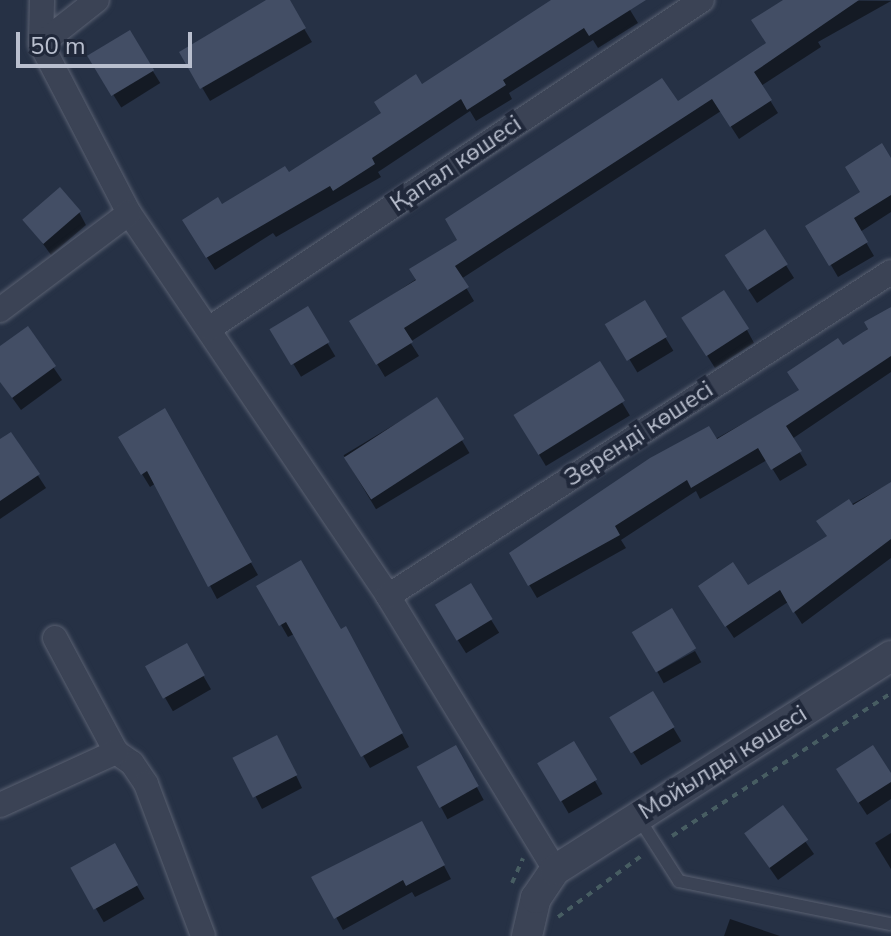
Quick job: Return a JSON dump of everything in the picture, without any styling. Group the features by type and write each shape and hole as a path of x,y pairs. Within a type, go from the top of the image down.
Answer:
{"street":[{"path":"42,0 41,44 129,213 210,328 388,596 555,870 536,898 539,931"},
{"path":"41,44 97,0"},
{"name":"Қапал көшесі","path":"210,328 702,0"},
{"path":"0,310 129,213"},
{"name":"Зеренді көшесі","path":"388,596 891,272"},
{"path":"55,638 116,752 132,763 146,784 203,936"},
{"name":"Мойылды көшесі","path":"555,870 891,656"},
{"path":"0,805 116,752"}],"lane":[{"path":"638,817 679,881 891,924"}],"path":[{"path":"539,931 656,846 891,693"}],"building":[{"path":"266,0 290,0 306,28 200,89 179,52"},
{"path":"551,0 646,0 589,36 584,28 503,80 506,85 467,110 461,99 372,158 375,164 333,191 330,186 206,258 182,220 218,197 222,204 285,166 289,172 381,113 374,102 416,74 422,84"},
{"path":"783,0 859,0 754,72 772,100 730,127 712,99 455,266 469,287 404,328 413,342 376,365 349,321 416,280 409,269 457,240 445,219 662,78 678,101 766,43 751,20"},
{"path":"130,30 154,70 111,96 87,56"},
{"path":"882,143 891,158 891,195 854,218 868,242 829,266 805,226 860,192 845,167"},
{"path":"60,187 81,211 43,244 22,220"},
{"path":"765,229 788,264 748,290 725,255"},
{"path":"724,290 749,329 706,356 681,318"},
{"path":"645,300 667,337 627,361 605,324"},
{"path":"308,306 330,342 291,365 269,329"},
{"path":"891,307 891,356 786,426 802,451 771,470 758,448 691,488 687,480 615,526 620,535 528,586 509,553 650,458 709,426 717,439 799,390 787,372 838,338 843,345 868,329 864,322"},
{"path":"28,326 56,366 12,398 0,382 0,346"},
{"path":"600,361 625,401 538,455 513,415"},
{"path":"437,397 464,439 371,499 344,457"},
{"path":"165,408 252,562 208,587 147,471 141,475 118,437"},
{"path":"11,432 40,474 0,501 0,439"},
{"path":"891,482 891,539 793,613 780,590 725,627 698,586 733,562 748,585 827,536 816,521 849,499 853,505"},
{"path":"301,560 341,629 346,626 403,733 361,757 286,622 279,626 256,586"},
{"path":"471,583 493,619 457,641 435,605"},
{"path":"672,608 696,648 656,672 632,632"},
{"path":"187,643 205,675 163,699 145,666"},
{"path":"653,691 675,727 631,753 609,717"},
{"path":"277,735 297,775 253,798 232,758"},
{"path":"574,741 597,780 560,802 537,763"},
{"path":"456,745 479,786 439,808 417,767"},
{"path":"873,745 891,773 891,782 858,803 836,769"},
{"path":"783,805 808,840 769,868 744,833"},
{"path":"422,821 445,865 406,886 403,880 334,919 311,877"},
{"path":"115,843 138,885 94,910 70,868"}]}
